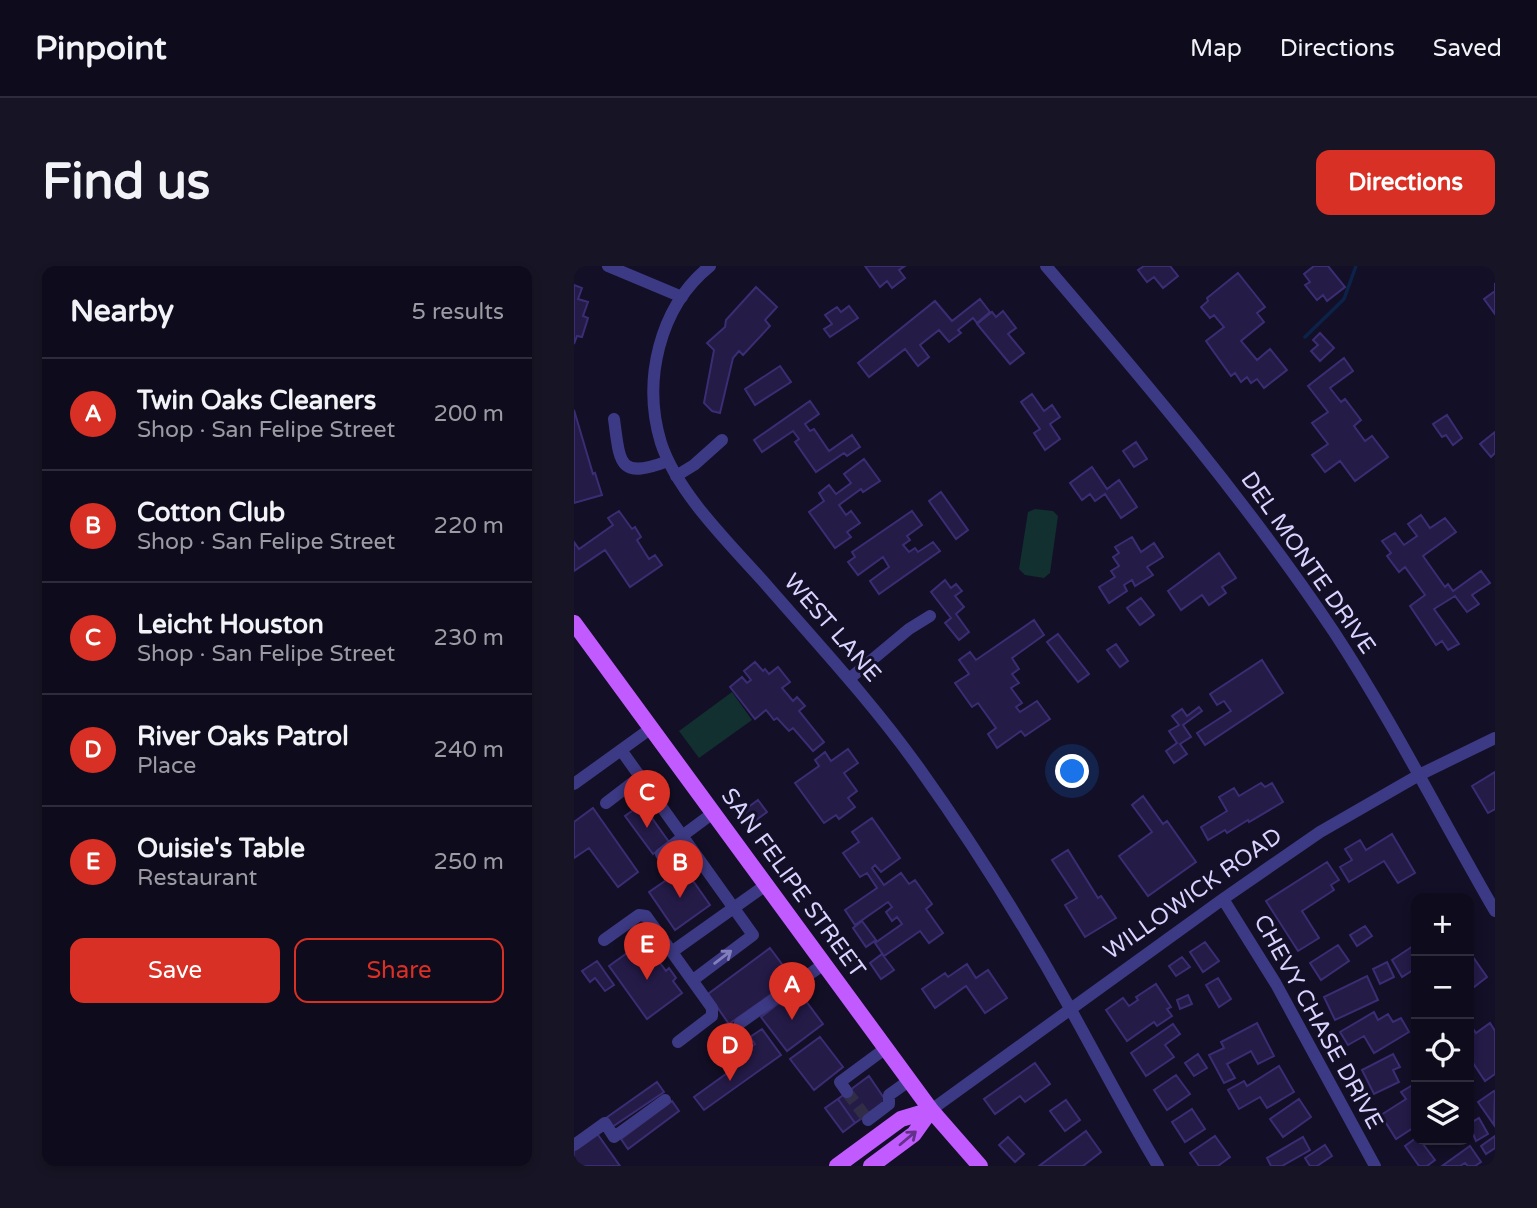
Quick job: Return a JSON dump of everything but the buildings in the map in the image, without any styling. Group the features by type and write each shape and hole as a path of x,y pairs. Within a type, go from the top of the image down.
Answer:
{"main road":[{"name":"SAN FELIPE STREET","path":"574,623 932,1110 980,1166"},
{"name":"WILLOWICK ROAD","path":"846,1163 901,1119 932,1110"},
{"name":"WILLOWICK ROAD","path":"871,1166 914,1134 932,1110"}],"street":[{"path":"608,266 682,297"},
{"name":"WEST LANE","path":"710,266 695,278 682,297 663,333 655,363 653,392 658,428 668,461 676,476 738,554 849,679 917,765 965,833 1071,1009 1158,1166"},
{"name":"DEL MONTE DRIVE","path":"1046,266 1203,454 1273,543 1378,702 1495,911"},
{"path":"614,419 619,454 626,467 646,469 668,461"},
{"path":"676,476 694,465 722,440"},
{"path":"849,679 909,629 930,616"},
{"path":"574,784 650,729"},
{"name":"WILLOWICK ROAD","path":"932,1110 1320,832 1419,775 1495,738"},
{"path":"621,750 753,935 693,980"},
{"path":"606,803 640,777"},
{"path":"661,854 713,813"},
{"path":"673,951 766,885"},
{"name":"CHEVY CHASE DRIVE","path":"1223,899 1276,984 1375,1166"},
{"path":"604,940 639,915 646,916 673,951 712,1008 712,1016 678,1042"},
{"path":"740,1023 824,964"},
{"path":"847,1092 840,1082 886,1048"},
{"path":"879,1135 866,1118 889,1104 889,1095 910,1080"},
{"path":"574,1145 604,1123 614,1137 665,1100"}],"green space":[{"path":"1035,509 1053,511 1058,516 1050,573 1044,578 1025,575 1019,569 1028,512"},
{"path":"732,692 752,720 699,758 679,731"}],"waterway":[{"path":"1305,337 1344,299 1356,266"}],"tunnel":[{"path":"847,1092 865,1116"}],"place":[{"name":"Leicht Houston","path":"647,828"},
{"name":"Cotton Club","path":"680,898"},
{"name":"Ouisie's Table","path":"647,980"},
{"name":"Twin Oaks Cleaners","path":"792,1020"},
{"name":"River Oaks Patrol","path":"730,1081"}]}
